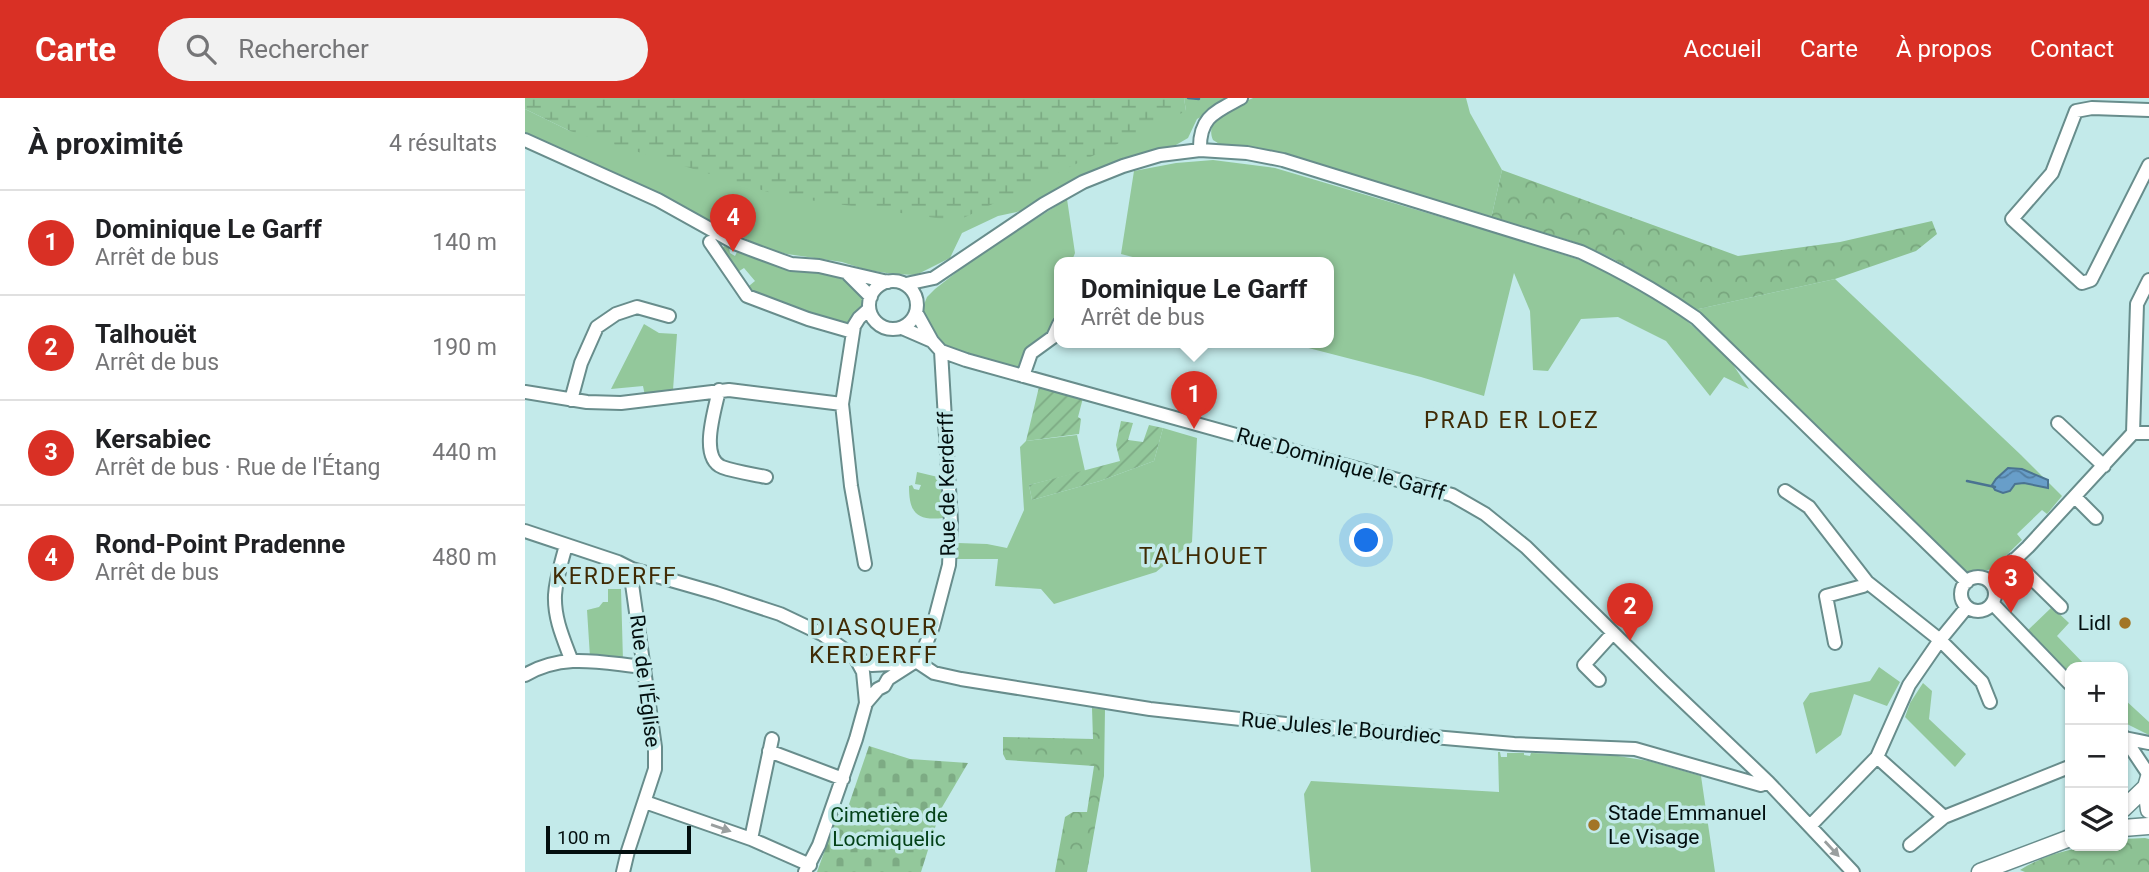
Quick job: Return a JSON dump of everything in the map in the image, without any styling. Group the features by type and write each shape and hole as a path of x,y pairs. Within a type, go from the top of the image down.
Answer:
{"main road":[{"path":"2128,803 2148,780"},
{"path":"2148,780 2149,810"},
{"path":"2128,828 2149,827"},
{"path":"1980,872 2065,840"}],"street":[{"path":"1200,150 1204,123 1212,113 1241,98"},
{"path":"2149,110 2092,108 2076,111 2052,173 2013,219 2082,284 2091,280 2149,165"},
{"path":"525,140 658,201 758,253 791,264 819,266 905,284 912,290 916,305 936,346"},
{"path":"905,284 934,278 1044,204 1122,166 1200,150 1247,153 1283,160 1581,252 1663,295 1696,318 1967,582"},
{"path":"710,242 747,296 808,319 853,332 880,326"},
{"path":"847,273 870,303 874,320 880,326 892,330 907,324 934,278"},
{"path":"1991,582 2133,433 2137,304 2149,280"},
{"path":"865,564 851,486 842,404 853,332 879,287 888,282"},
{"path":"571,400 581,363 597,327 615,314 637,307 669,316"},
{"name":"Rue Dominique le Garff","path":"902,328 967,360 1452,495 1485,514 1526,547 1768,782 1853,872"},
{"path":"1023,376 1031,353 1054,335"},
{"name":"Rue de Kerderff","path":"866,703 888,679 922,653 933,626 949,565 951,543 936,346"},
{"path":"525,392 571,400 621,403 660,400 719,390 842,404"},
{"path":"719,390 709,449 712,458 720,467 766,477"},
{"path":"2058,423 2103,466"},
{"path":"2133,433 2149,433"},
{"path":"1785,491 1809,507 1867,582 1940,640 1982,682 1990,702"},
{"path":"2074,497 2096,518"},
{"path":"525,531 632,569 780,614 822,634 870,671 887,671 888,679"},
{"path":"566,545 555,592 555,605 558,625 571,659"},
{"path":"2013,560 2061,607"},
{"name":"Rue de l'Église","path":"623,872 655,769 655,747 632,569"},
{"path":"1977,577 1991,582 1996,590 1993,604 1980,612 1967,607 1961,591 1967,582 1977,577"},
{"path":"1835,643 1825,596 1863,586 1867,582"},
{"path":"1993,604 2065,679"},
{"path":"1810,826 1877,757 1909,685 1967,607"},
{"path":"1599,680 1584,665 1613,633"},
{"path":"525,675 541,666 571,659 645,667"},
{"path":"870,671 913,662"},
{"name":"Rue Jules le Bourdiec","path":"913,662 934,673 961,679 1150,709 1514,744 1635,749 1761,785 1768,782"},
{"path":"870,671 870,688 878,689"},
{"path":"645,802 751,839 808,868 843,779 866,703 870,671"},
{"path":"2128,738 2149,743"},
{"path":"2128,744 2148,780"},
{"path":"751,839 770,745 843,779"},
{"path":"1877,757 1944,817"},
{"path":"1910,845 1944,817 2065,769"}],"green space":[{"path":"525,98 1184,98 1186,111 957,221 781,196 570,131 525,109"},
{"path":"1184,98 1239,98 1197,119 1188,138 1169,149 1123,158 1064,185 1021,211 998,216 962,233 950,258 916,275 867,270 842,262 787,254 762,247 525,133 525,109 570,131 1186,111"},
{"path":"1253,98 1466,98 1470,113 1502,170 1491,219 1257,147 1221,145 1213,140 1211,132 1217,119 1223,113"},
{"path":"1213,160 1275,168 1583,261 1652,296 1686,320 1730,360 1749,389 1724,377 1710,396 1666,341 1618,317 1581,319 1548,371 1533,370 1530,311 1514,273 1484,396 1308,348 1334,348 1334,257 1133,257 1121,254 1134,171 1176,163"},
{"path":"1502,170 1738,256 1840,242 1932,221 1937,234 1916,251 1835,279 1694,310 1641,275 1599,252 1562,238 1491,219"},
{"path":"1067,199 1075,253 1073,257 1054,257 1054,325 1020,370 942,345 933,335 923,315 927,297 976,257"},
{"path":"724,246 735,256 737,252 779,267 828,274 854,284 863,297 861,311 845,328 744,290 755,281 744,268 733,275 719,254"},
{"path":"1835,279 2062,496 2047,514 2042,510 2017,534 2022,540 1992,569 1968,574 1694,310"},
{"path":"644,324 659,333 677,334 673,390 645,396 643,386 611,389"},
{"path":"1039,387 1083,398 1078,417 1081,419 1079,434 1026,441"},
{"path":"1121,421 1133,423 1128,440 1143,442 1149,425 1163,428 1154,461 1100,481 1032,500 1029,485 1120,461 1116,445"},
{"path":"1163,428 1197,438 1192,542 1156,572 1054,604 1041,589 995,586 998,559 957,559 958,543 1007,548 1024,510 1020,447 1026,441 1077,435 1085,471 1029,485 1032,500 1100,481 1154,461"},
{"path":"917,472 942,478 943,518 920,516 913,508 909,486 919,490 921,485 915,484"},
{"path":"608,589 621,589 623,661 590,657 587,610 608,602"},
{"path":"2052,607 2069,623 2057,636 2082,662 2065,662 2065,668 2027,631"},
{"path":"1879,667 1900,682 1887,706 1854,694 1841,735 1816,754 1803,703 1810,693 1870,681"},
{"path":"1923,683 1932,691 1929,719 1966,754 1955,767 1905,717 1910,703"},
{"path":"2128,703 2149,722 2149,735 2128,724"},
{"path":"1092,708 1105,709 1104,776 1087,872 1055,872 1065,817 1073,812 1087,812 1094,766 1006,760 1003,754 1003,737 1093,739"},
{"name":"Cimetière de Locmiquelic","path":"869,746 910,759 968,763 941,809 921,872 817,872 839,811 846,813"},
{"path":"1498,752 1501,757 1507,757 1507,753 1524,753 1530,756 1531,753 1618,756 1649,761 1701,776 1715,872 1311,872 1304,794 1311,781 1499,792"},
{"path":"2128,839 2149,839 2149,872 2020,870 2045,857 2067,851 2128,851"}],"water":[{"path":"2008,468 2022,469 2048,480 2048,488 2024,483 2015,484 2010,491 2003,493 1995,490 1992,485"}],"waterway":[{"path":"1188,98 1199,99"},
{"path":"1967,481 1995,487"}],"place":[{"name":"Rond-Point Pradenne","path":"733,252"},
{"name":"Dominique Le Garff","path":"1194,429"},
{"name":"Kersabiec","path":"2011,613"},
{"name":"Lidl","path":"2125,623"},
{"name":"Talhouët","path":"1630,641"},
{"name":"Stade Emmanuel Le Visage","path":"1594,825"}],"district":[{"name":"PRAD ER LOEZ","path":"1512,420"},
{"name":"TALHOUET","path":"1204,556"},
{"name":"KERDERFF","path":"615,576"},
{"name":"DIASQUER KERDERFF","path":"874,641"}]}
